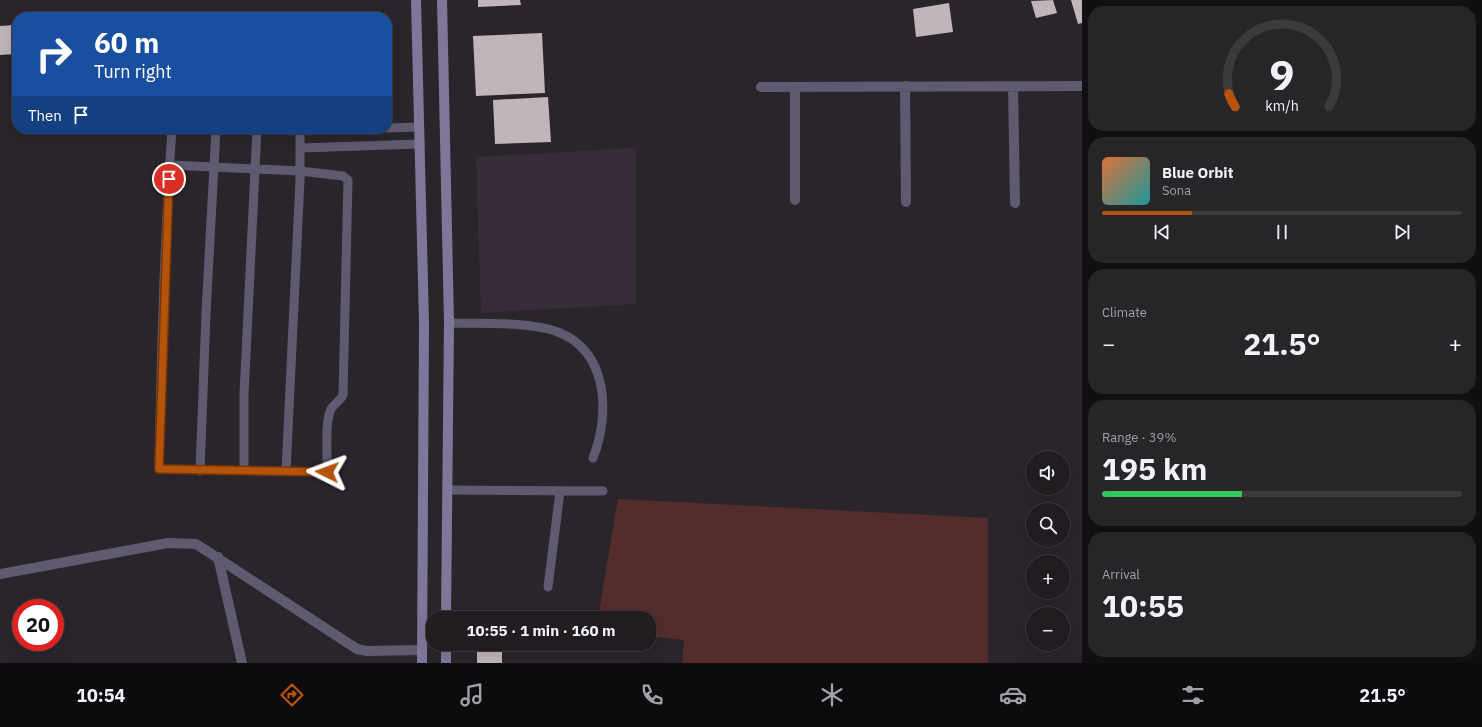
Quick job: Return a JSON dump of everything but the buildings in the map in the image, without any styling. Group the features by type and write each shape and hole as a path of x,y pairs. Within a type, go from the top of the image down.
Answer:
{"main road":[{"path":"442,0 449,323 446,490 446,611"},
{"path":"415,1 424,323 422,663"},
{"path":"446,651 446,663"}],"street":[{"path":"905,86 906,202"},
{"path":"1013,86 1015,203"},
{"path":"761,87 1082,86"},
{"path":"795,87 795,200"},
{"path":"0,574 168,543 196,544 357,649 367,651 422,650"},
{"path":"218,557 242,663"}],"lane":[{"path":"392,128 419,127"},
{"path":"170,165 300,171 343,176 348,182 343,395 340,401 332,408 327,422 327,472 244,470 200,471 159,469 170,165 172,134"},
{"path":"200,471 201,416 216,134"},
{"path":"244,470 245,388 257,134"},
{"path":"286,471 300,171 300,134"},
{"path":"300,148 420,144"},
{"path":"449,323 498,323 557,331 574,340 584,349 594,364 601,382 604,398 601,432 593,458"},
{"path":"446,490 603,491"},
{"path":"548,587 560,491"}],"shaded area":[{"path":"636,148 636,304 481,313 476,157"},
{"path":"618,499 988,518 988,663 682,663 684,640 656,637 656,611 599,611"}],"route":[{"path":"169,179 159,469 200,471 244,470 327,472"}]}
